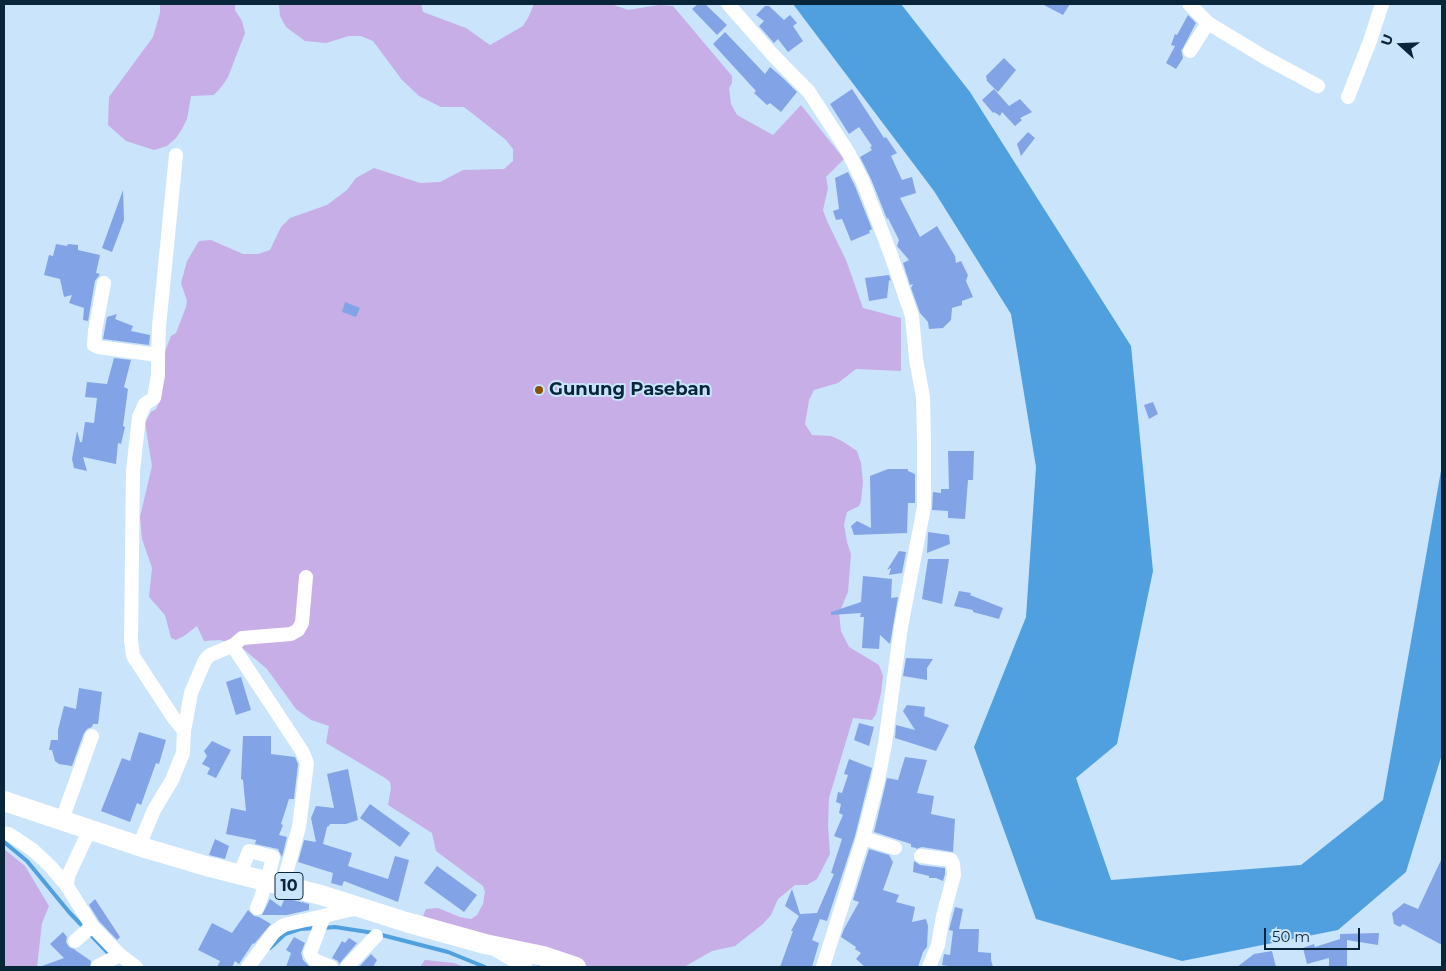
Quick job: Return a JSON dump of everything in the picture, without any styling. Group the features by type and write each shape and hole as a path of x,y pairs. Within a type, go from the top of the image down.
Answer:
{"highway":[{"name":"10","path":"4,801 206,866 321,895 406,922 485,944 543,956 576,967"}],"street":[{"path":"728,4 809,92 848,152 863,182 912,316 916,359 923,396 924,507 901,627 883,752 863,838 823,967"},
{"path":"1189,4 1208,22 1264,57 1318,86"},
{"path":"1348,97 1382,4"},
{"path":"1190,51 1208,22"},
{"path":"176,155 159,327 158,375 154,398 145,404 139,417 133,471 131,640 133,656 184,731"},
{"path":"104,283 94,345 158,355"},
{"path":"139,846 154,810 172,780 183,753 184,731 191,693 204,660 210,655 234,645 242,638 291,634 298,630 302,623 306,577"},
{"path":"234,645 234,648 302,751 307,763 299,827 275,883 257,908"},
{"path":"62,820 92,736"},
{"path":"67,886 68,876 90,829"},
{"path":"4,833 9,834 33,850 67,886 85,932 111,960 136,967"},
{"path":"863,838 895,848"},
{"path":"921,856 951,860 954,875 943,916 938,945 929,967"},
{"path":"330,967 314,960 310,953 321,924 358,908"},
{"path":"248,967 274,932 284,925 310,918 321,924"},
{"path":"347,967 376,936"},
{"path":"485,944 525,967"}],"shaded area":[{"path":"160,4 235,4 235,10 242,21 245,33 228,77 222,86 214,95 191,96 187,119 176,138 167,146 154,150 126,141 108,125 109,97 153,37 160,13"},
{"path":"279,4 421,4 423,12 466,28 490,45 523,26 534,4 611,4 628,10 659,5 673,6 732,76 732,83 729,88 731,104 737,115 773,135 801,105 844,159 826,177 828,188 823,210 846,260 863,308 901,318 901,371 856,369 838,383 814,390 809,400 805,424 812,435 831,436 857,451 861,463 863,482 861,501 859,506 847,512 844,525 851,554 848,592 839,613 841,631 849,647 879,665 883,676 881,693 876,714 872,720 853,718 829,798 830,854 817,879 807,885 795,885 778,899 771,915 763,924 735,946 712,951 684,967 541,967 423,916 426,909 438,908 460,917 471,919 477,915 483,904 485,892 483,886 436,851 432,833 388,805 391,788 390,782 326,743 329,726 311,720 296,709 267,669 240,646 220,640 204,641 197,626 176,640 171,638 165,615 149,597 152,568 142,539 140,517 152,466 145,423 151,412 156,409 161,397 164,354 171,336 176,333 186,307 187,301 181,283 187,261 199,241 211,240 243,254 258,254 270,250 281,227 290,218 327,205 347,190 356,178 374,168 420,183 440,182 463,170 504,169 513,161 513,149 506,140 464,107 441,107 419,96 402,80 373,41 361,36 349,36 326,43 305,41 286,27 280,16"},
{"path":"4,849 25,866 49,906 42,923 37,967 4,967"},
{"path":"425,960 454,963 464,967 420,967"}],"water":[{"path":"793,4 901,4 970,92 1131,346 1153,571 1117,744 1076,778 1111,880 1301,865 1383,800 1442,465 1442,754 1406,872 1338,930 1182,961 1036,919 974,747 1026,617 1036,467 1011,314 934,191"}],"building":[{"path":"698,4 705,4 727,25 717,35 692,9"},
{"path":"1042,4 1070,4 1063,15"},
{"path":"765,6 769,6 784,20 790,15 797,23 793,26 803,41 788,52 778,39 774,43 759,26 764,21 756,15"},
{"path":"1188,15 1196,23 1181,49 1183,58 1176,69 1166,63 1175,46 1171,45 1175,34 1177,35"},
{"path":"725,32 765,74 770,67 797,92 781,112 770,103 767,105 754,93 756,91 713,44"},
{"path":"1004,58 1016,70 998,92 987,81 986,76"},
{"path":"852,89 884,138 886,137 897,153 891,156 902,180 912,177 916,193 900,198 920,237 937,226 955,256 956,263 961,261 968,275 966,281 973,297 962,301 962,305 952,308 951,320 943,328 929,329 928,322 920,313 911,288 913,284 910,285 903,263 909,260 897,246 899,240 887,219 860,157 872,150 870,147 872,146 859,127 849,134 830,104"},
{"path":"994,89 1009,106 1020,99 1032,112 1020,118 1022,120 1015,126 1002,112 1000,116 993,113 982,100"},
{"path":"1028,132 1035,138 1021,156 1017,144"},
{"path":"848,172 872,229 869,231 870,233 851,241 842,219 836,220 833,211 839,209 835,178"},
{"path":"123,190 124,220 112,252 102,248"},
{"path":"56,244 78,245 78,250 100,255 96,273 100,274 95,281 88,321 83,320 84,308 69,303 72,295 64,297 60,279 44,275 49,255 53,256"},
{"path":"889,275 891,281 889,280 887,298 869,301 865,278"},
{"path":"345,302 360,308 356,317 342,312"},
{"path":"117,314 115,319 133,326 131,331 150,335 149,345 103,339 107,317"},
{"path":"114,358 131,360 124,387 128,389 123,426 125,427 121,444 118,443 116,464 83,457 87,471 74,468 72,459 77,431 80,442 82,442 85,422 94,423 97,398 85,397 87,382 107,384"},
{"path":"1153,402 1158,414 1149,419 1144,405"},
{"path":"948,451 974,451 973,480 968,480 965,519 948,518 948,511 932,510 933,492 941,493 941,489 949,489"},
{"path":"888,469 908,469 908,471 915,474 915,503 908,503 907,533 854,535 851,526 857,521 871,528 870,476"},
{"path":"928,532 949,535 950,544 927,553"},
{"path":"899,551 906,552 902,573 889,575 891,568 887,570"},
{"path":"928,559 949,559 942,604 922,599"},
{"path":"863,576 892,579 891,598 898,597 890,644 880,635 879,649 862,648 864,617 860,617 861,613 831,615 831,612 861,602"},
{"path":"959,591 971,593 970,595 1003,608 999,619 954,606"},
{"path":"906,658 933,659 927,668 927,680 903,676"},
{"path":"241,677 251,710 236,715 226,682"},
{"path":"79,688 102,692 98,724 93,724 84,733 72,766 59,764 55,761 52,750 49,750 51,740 58,740 58,730 64,706 76,709"},
{"path":"907,705 925,707 924,716 949,725 936,751 895,738 896,725 915,730 903,711"},
{"path":"859,723 874,727 869,746 854,740"},
{"path":"139,732 166,740 159,764 156,763 141,805 137,803 130,822 101,811 122,758 130,761"},
{"path":"243,736 271,736 271,754 295,757 298,764 294,799 289,799 279,835 287,837 282,857 278,849 255,844 256,840 226,834 231,808 246,811 243,780 241,779"},
{"path":"212,741 231,750 216,778 207,774 210,768 202,764 207,756 204,751"},
{"path":"905,757 927,760 917,793 934,796 931,814 955,819 953,852 922,847 916,849 911,847 911,844 874,832 887,778 898,780"},
{"path":"849,759 872,768 855,836 827,921 820,919 812,940 819,943 812,967 780,967 793,931 791,931 799,916 785,906 792,889 800,914 817,913 834,874 831,873 842,839 834,836 843,815 839,813 841,804 836,802 838,792 842,793 848,775 844,774"},
{"path":"348,769 358,820 346,824 330,824 327,827 323,844 352,853 348,866 388,879 395,856 409,860 398,902 344,881 342,886 331,883 333,873 298,862 304,840 316,842 311,818 316,806 334,808 327,774"},
{"path":"370,804 410,833 400,847 360,818"},
{"path":"215,839 229,846 225,859 209,855"},
{"path":"869,849 889,855 893,862 883,890 899,895 896,902 915,907 912,922 926,919 928,926 927,947 923,952 918,967 865,967 856,959 861,953 855,949 856,947 841,937 859,902 853,900"},
{"path":"1442,858 1442,945 1403,924 1400,927 1394,924 1392,913 1404,903 1418,909"},
{"path":"914,861 920,865 945,868 943,881 913,872"},
{"path":"437,866 477,895 464,912 424,883"},
{"path":"285,898 309,904 309,910 287,915 262,915 270,899 281,907"},
{"path":"95,899 120,937 117,940 99,921 89,905"},
{"path":"955,907 963,909 959,929 979,929 978,952 991,953 993,967 942,965 944,954 950,955 953,931 949,930"},
{"path":"248,910 254,916 271,924 253,943 239,964 235,961 232,967 217,967 220,961 198,950 212,923 232,933"},
{"path":"63,932 67,937 66,942 69,947 91,961 90,967 42,967 64,958 50,944"},
{"path":"1379,933 1378,945 1347,940 1347,967 1329,967 1329,958 1307,964 1303,948 1314,944 1315,947 1340,939 1340,934"},
{"path":"294,937 305,943 301,953 303,960 310,967 286,967 291,953 286,950"},
{"path":"349,938 357,943 339,964 338,961 332,958 342,941 345,943"},
{"path":"1272,951 1276,967 1237,967 1254,954"},
{"path":"371,954 377,960 373,967 359,967"}],"waterway":[{"path":"4,842 27,861 69,912 111,956"},
{"path":"323,928 335,927 374,933 448,952 485,967"},
{"path":"270,948 285,934 300,929 317,928"}],"place":[{"name":"Gunung Paseban","path":"539,390"}]}
